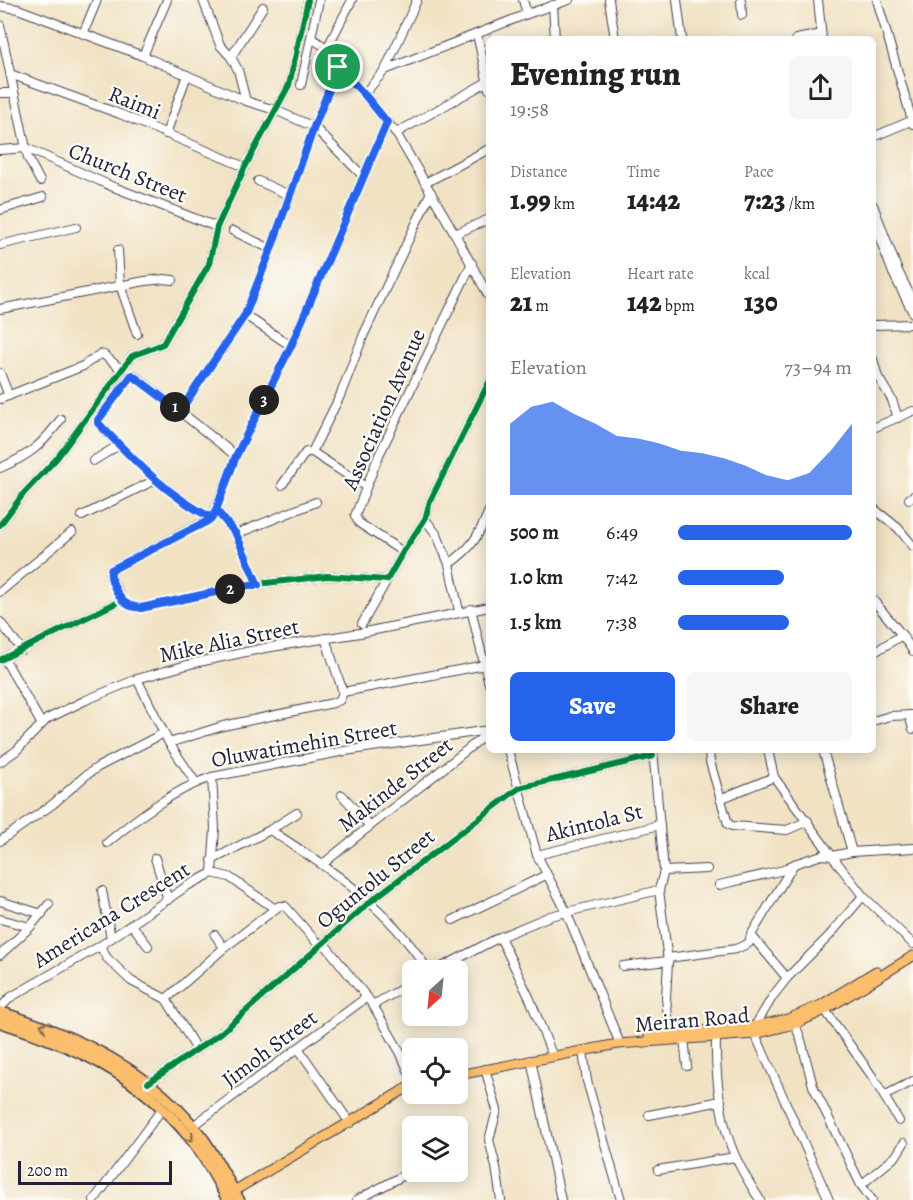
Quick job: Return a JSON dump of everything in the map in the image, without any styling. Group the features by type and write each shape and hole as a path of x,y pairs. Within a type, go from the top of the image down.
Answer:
{"highway":[{"path":"0,1010 72,1037 124,1065 148,1083 193,1126 210,1150 234,1197"},
{"path":"0,1022 68,1046 132,1081 190,1138 234,1197"}],"main road":[{"name":"Meiran Road","path":"755,1030 804,1013 913,949"},
{"name":"Meiran Road","path":"468,1067 618,1039 755,1030 795,1024 825,1010 913,956"},
{"name":"Meiran Road","path":"468,1073 618,1044 716,1033"},
{"path":"234,1197 402,1091"},
{"path":"234,1197 402,1096"}],"street":[{"path":"4,0 0,4 143,56 246,101 314,127 364,177"},
{"path":"83,34 97,0"},
{"path":"143,56 167,0"},
{"path":"203,0 220,45 231,57 238,70 246,101"},
{"path":"0,525 24,493 57,458 132,356 163,344 208,264 217,227 245,167 279,112 289,85 308,0"},
{"path":"301,85 319,0"},
{"path":"327,48 352,0"},
{"path":"364,94 385,70 417,0"},
{"path":"523,0 527,14"},
{"path":"385,70 527,14 569,0"},
{"path":"609,0 615,36"},
{"path":"677,0 682,36"},
{"path":"741,0 742,15"},
{"path":"813,0 819,36"},
{"path":"818,0 819,36"},
{"path":"876,136 913,121 877,0"},
{"path":"553,6 555,36"},
{"path":"231,57 263,7"},
{"path":"0,25 3,55 10,74 26,148 31,165 40,181"},
{"path":"477,34 486,76"},
{"path":"311,38 327,48 338,67 396,133 486,291"},
{"path":"180,411 245,315 338,67"},
{"name":"Raimi","path":"10,74 120,114 245,167"},
{"path":"166,134 187,75"},
{"path":"396,133 486,86"},
{"path":"0,93 14,93"},
{"path":"387,122 291,346 236,456 214,514 111,570 111,578 122,600 127,605 141,608 249,585 327,576 387,580"},
{"path":"0,150 26,148"},
{"name":"Church Street","path":"26,148 111,186 217,227"},
{"path":"425,183 486,151"},
{"path":"258,181 289,195"},
{"path":"312,452 340,396 364,334 431,192"},
{"path":"0,210 43,197"},
{"path":"876,213 898,271 913,301"},
{"path":"455,234 486,220"},
{"path":"0,245 76,227"},
{"path":"233,231 271,249"},
{"path":"876,240 913,313"},
{"path":"118,250 120,285 137,334"},
{"name":"Association Avenue","path":"403,552 359,523 355,516 379,455 472,263"},
{"path":"0,309 120,285 164,279 173,280"},
{"path":"245,315 291,346"},
{"path":"876,325 913,324"},
{"path":"0,399 45,383 82,366 100,354 122,370"},
{"path":"876,370 892,400 897,418"},
{"path":"0,373 9,396"},
{"path":"236,456 134,375 129,377 98,420 98,423 155,480 191,508 214,514 236,534 258,585"},
{"path":"362,624 403,552 425,519 430,501 486,388"},
{"path":"876,427 910,413 913,424"},
{"path":"0,468 30,453 46,438 61,418"},
{"path":"93,461 119,445"},
{"path":"282,484 306,452 312,452 366,487"},
{"path":"82,516 155,480"},
{"path":"236,534 316,502"},
{"path":"876,510 898,528 913,546"},
{"path":"449,564 467,551 486,518"},
{"path":"425,519 437,535 449,564 459,611"},
{"path":"0,592 72,532"},
{"path":"41,723 2,659 122,600"},
{"path":"876,604 913,651"},
{"name":"Mike Alia Street","path":"0,762 16,751 41,723 137,678 214,659 486,607"},
{"path":"471,609 486,670"},
{"path":"0,622 22,650"},
{"path":"876,651 902,635"},
{"path":"169,743 213,729 340,700 343,692 326,638"},
{"path":"343,692 485,665"},
{"path":"137,678 169,743 196,783"},
{"path":"876,720 890,716 911,715 913,729"},
{"name":"Oluwatimehin Street","path":"107,843 138,818 196,783 212,777 345,751 486,731"},
{"path":"0,841 53,804 98,767 164,733"},
{"name":"Makinde Street","path":"323,864 486,733"},
{"path":"509,753 537,855 566,911 618,1039"},
{"path":"653,753 664,871 658,890 668,960 666,998 670,1034"},
{"name":"Oguntolu Street","path":"148,1083 197,1050 249,1010 371,902 519,788 653,753"},
{"path":"710,753 725,820 728,824 787,830 808,821"},
{"path":"769,753 774,777 832,856 863,896 913,944"},
{"path":"824,753 852,852"},
{"path":"212,777 214,828 212,873 229,877 274,908"},
{"path":"720,799 774,777"},
{"path":"342,795 369,825"},
{"path":"212,860 270,830 297,813"},
{"name":"Akintola St","path":"537,855 660,825"},
{"path":"270,830 323,864 371,902 421,960"},
{"path":"719,885 784,870 794,864 822,855 913,848"},
{"path":"155,858 168,900"},
{"path":"623,966 736,949 749,944 751,936 794,864"},
{"path":"664,871 707,869"},
{"name":"Americana Crescent","path":"0,1010 11,997 100,946 187,886 212,873"},
{"path":"453,920 546,875"},
{"path":"455,960 500,937 566,911 658,890"},
{"path":"102,891 111,938"},
{"path":"829,1200 755,1030 773,996 863,896"},
{"path":"0,901 42,914"},
{"path":"1,951 30,927 49,903"},
{"path":"166,999 274,908 285,906 367,997 402,1056"},
{"path":"0,919 30,927"},
{"path":"132,925 147,946"},
{"path":"215,935 224,948"},
{"path":"751,936 788,978"},
{"path":"500,937 552,1052"},
{"path":"100,946 107,958 131,981 166,999 197,1050"},
{"path":"373,1005 402,989"},
{"name":"Jimoh Street","path":"193,1126 367,997"},
{"path":"825,1010 899,1121"},
{"path":"795,1024 813,1086 861,1185 872,1200"},
{"path":"716,1033 721,1101 728,1137 735,1157 760,1200"},
{"path":"684,1038 687,1066"},
{"path":"298,1048 350,1123"},
{"path":"583,1051 587,1081 621,1200"},
{"path":"531,1060 561,1200"},
{"path":"485,1069 497,1110 489,1140 501,1200"},
{"path":"884,1096 913,1081"},
{"path":"648,1115 721,1101"},
{"path":"94,1200 162,1109"},
{"path":"861,1185 896,1156 904,1143"},
{"path":"657,1170 735,1157"},
{"path":"357,1200 402,1176"}],"cycle path":[{"path":"0,525 24,493 57,458 132,356 163,344 209,264 217,227 245,167 289,85 308,0"},
{"path":"0,660 122,600 127,605 141,608 249,585 327,576 387,580 425,519 430,501 486,388"},
{"path":"148,1083 221,1033 371,901 519,788 653,756"}],"route":[{"path":"338,67 245,315 180,411 132,375 98,420 98,423 119,445 177,498 212,518 216,510 236,534 258,585 141,608 127,605 111,578 111,570 212,518 236,456 291,346 387,122 338,67"}]}
